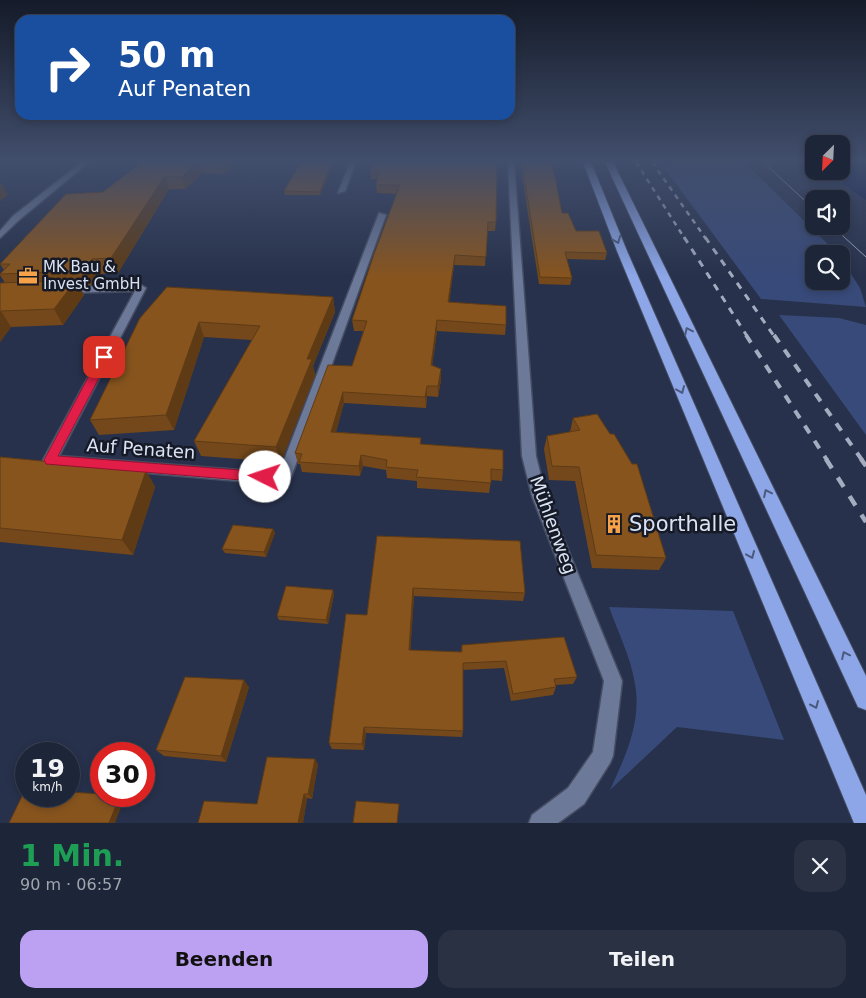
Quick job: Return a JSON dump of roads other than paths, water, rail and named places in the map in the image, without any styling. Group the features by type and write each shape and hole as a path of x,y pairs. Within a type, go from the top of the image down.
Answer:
{"highway":[{"path":"602,200 866,823"},
{"path":"627,200 866,699"}],"street":[{"path":"0,236 16,218 38,200"},
{"name":"Mühlenweg","path":"513,200 529,456 538,496 614,681 603,756 576,796 540,823"},
{"name":"Auf Penaten","path":"58,291 141,288 50,460 284,478 382,215"}],"tram line":[{"path":"842,235 866,257"}],"railway":[{"path":"660,200 685,239"},
{"path":"679,200 706,239"},
{"path":"684,237 747,336"},
{"path":"705,237 774,336"},
{"path":"746,335 827,460"},
{"path":"774,335 862,460"},
{"path":"826,459 866,522"},
{"path":"861,459 866,466"}],"place":[{"name":"MK Bau & Invest GmbH","path":"28,276"},
{"name":"Sporthalle","path":"614,524"}]}
